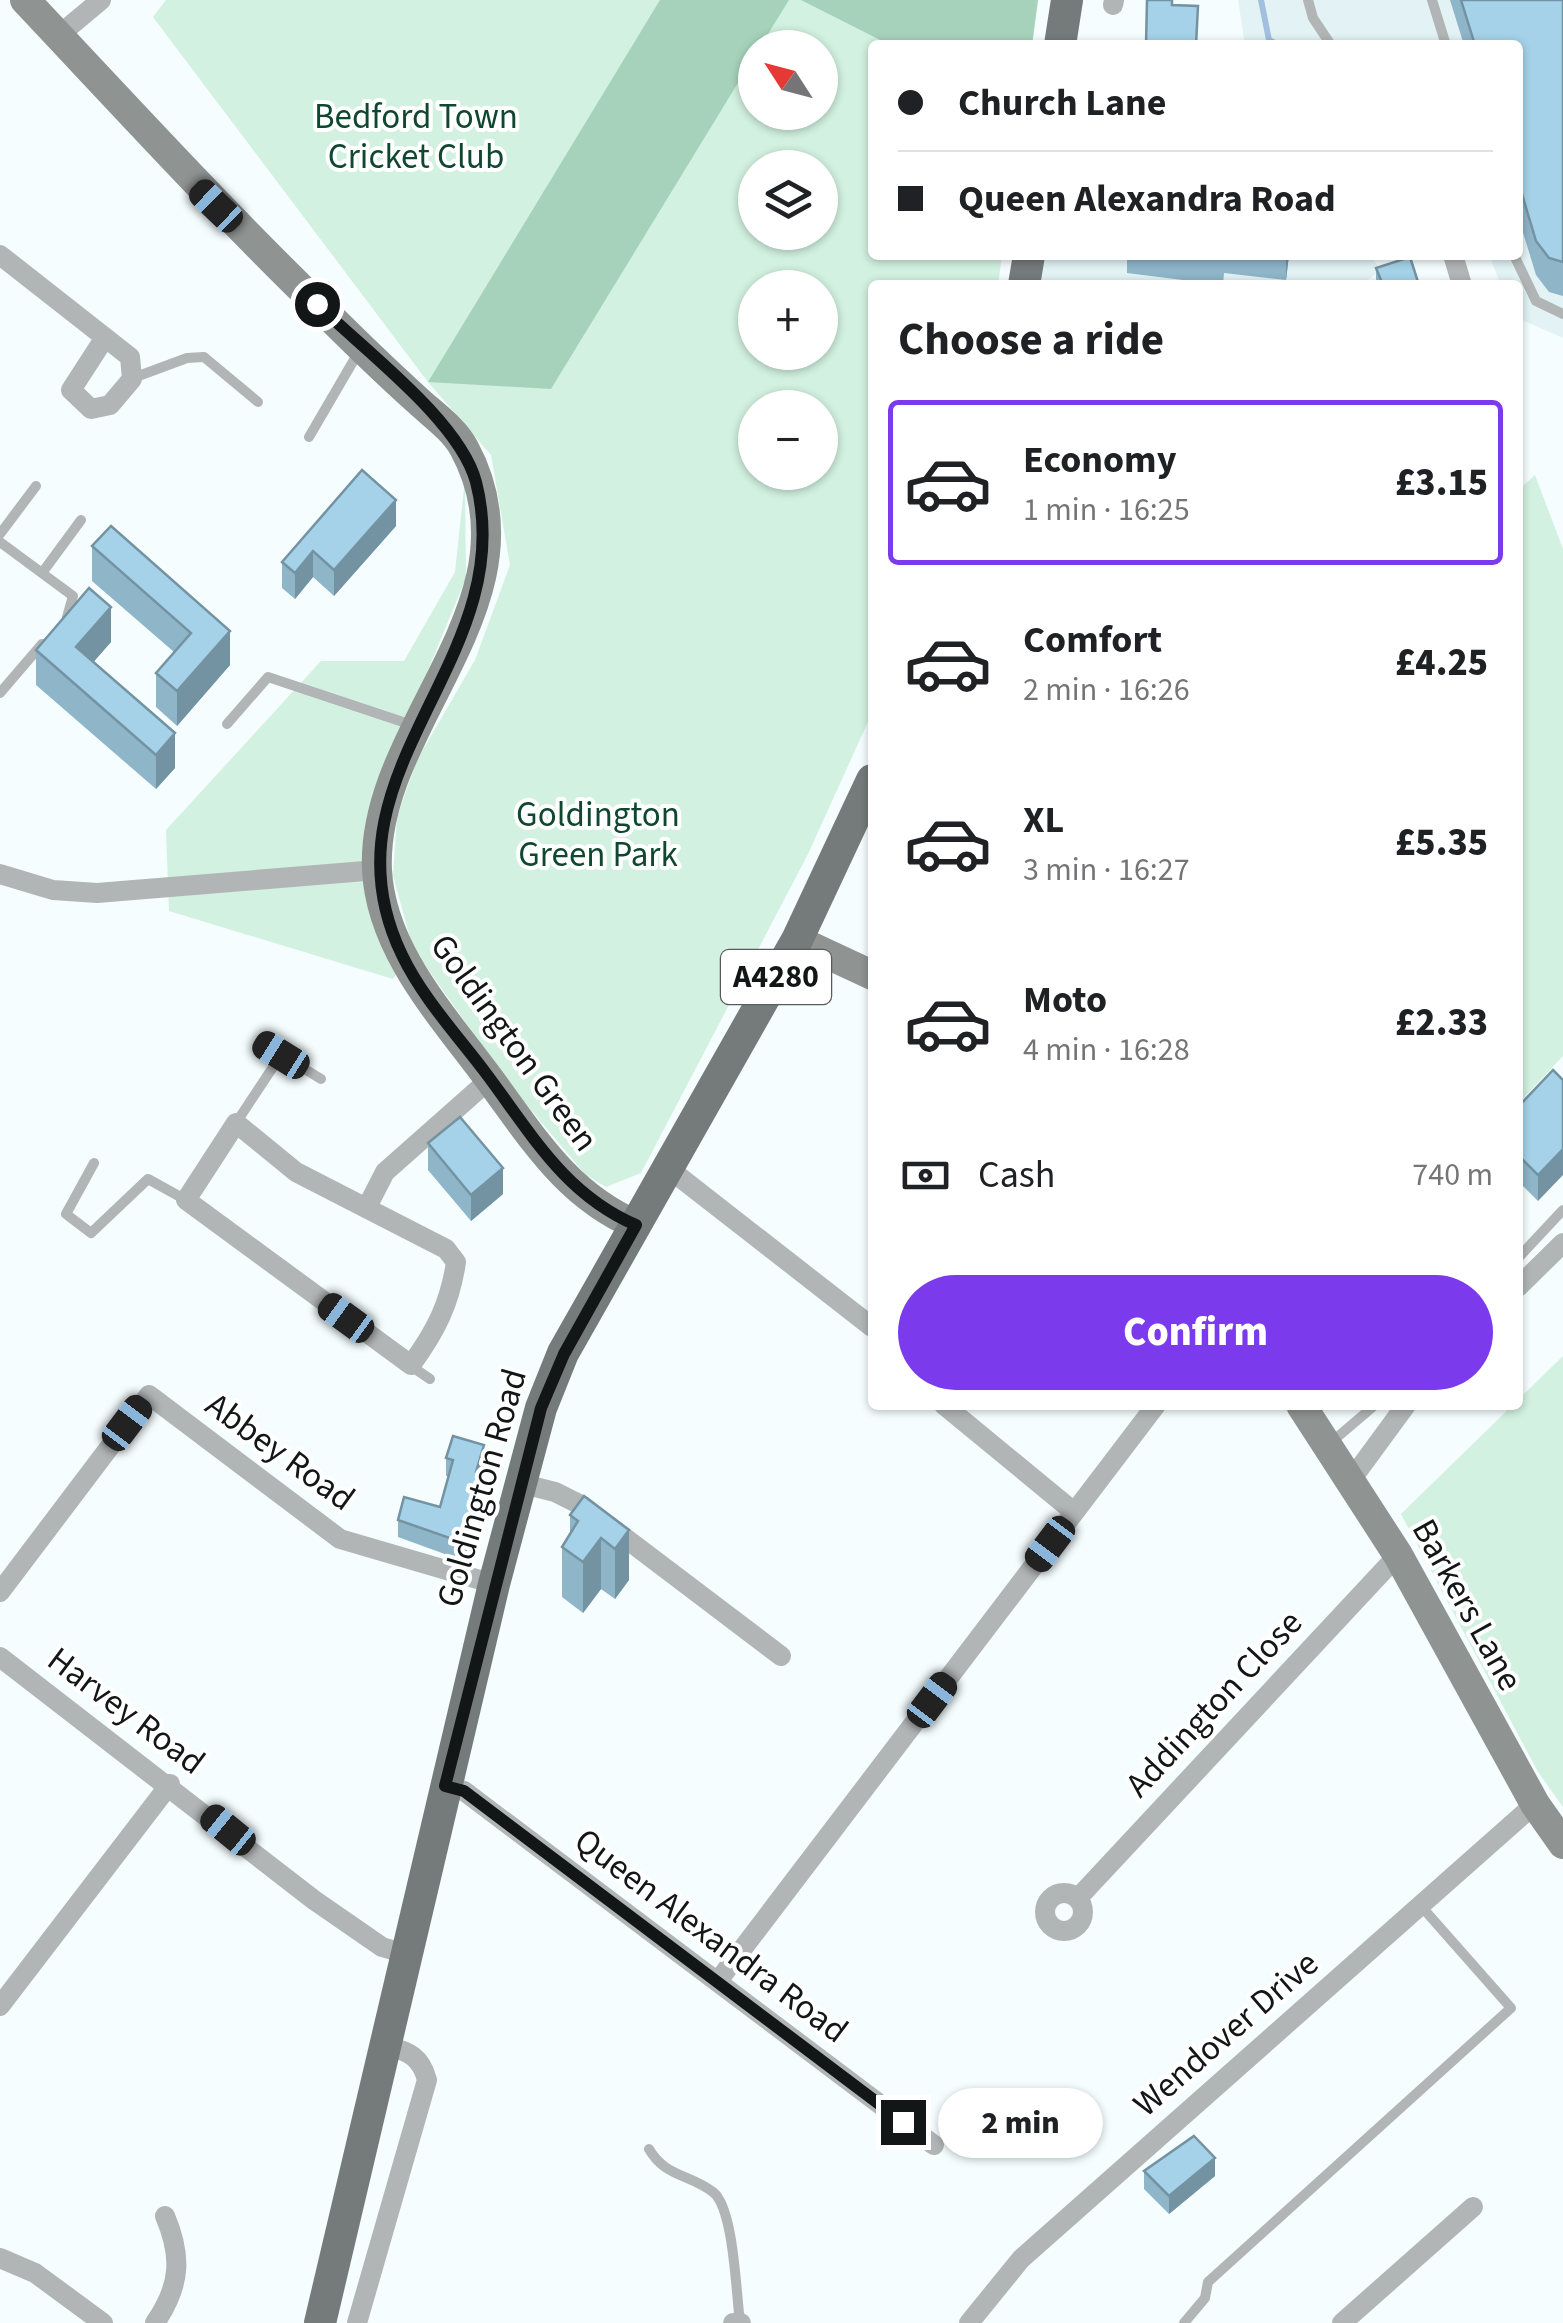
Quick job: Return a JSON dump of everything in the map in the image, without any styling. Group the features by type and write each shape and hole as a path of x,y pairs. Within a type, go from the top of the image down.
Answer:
{"main road":[{"path":"1061,40 1067,0"},
{"name":"Goldington Road","path":"320,2323 445,1786 541,1408 564,1354 797,940 868,789"}],"street":[{"name":"Goldington Green","path":"24,0 188,178 464,448 484,521 482,573 467,626 418,728 382,820 377,870 402,956 536,1147 568,1182 606,1212 636,1225"},
{"path":"58,36 101,0"},
{"path":"0,255 130,357 132,378 102,410 91,409 76,399 71,390 74,378 104,339"},
{"path":"0,874 53,890 96,893 377,870"},
{"path":"797,940 868,973"},
{"path":"367,1207 385,1172 490,1079"},
{"path":"236,1123 296,1172 446,1249 456,1262 451,1298 434,1334 411,1365 186,1200 236,1123"},
{"path":"668,1168 868,1324"},
{"path":"1523,1282 1563,1242"},
{"name":"Abbey Road","path":"0,1592 148,1395 340,1539 494,1584"},
{"path":"950,1410 1074,1512"},
{"path":"718,1981 1152,1410"},
{"name":"Barkers Lane","path":"1304,1410 1398,1555 1535,1804 1563,1844"},
{"path":"1350,1480 1402,1410"},
{"path":"520,1484 555,1492 584,1506 780,1656"},
{"name":"Addington Close","path":"1078,1898 1398,1555"},
{"name":"Harvey Road","path":"0,1657 170,1784 314,1900 382,1947 406,1954"},
{"path":"0,2006 170,1784"},
{"name":"Queen Alexandra Road","path":"445,1786 464,1791 934,2145"},
{"name":"Wendover Drive","path":"969,2323 1021,2259 1535,1804"},
{"path":"358,2323 426,2080 422,2063 405,2050 386,2046"},
{"path":"1342,2323 1473,2207"},
{"path":"155,2323 167,2305 180,2251 164,2216"},
{"path":"2,2262 35,2273 103,2323"}],"lane":[{"path":"1308,0 1313,18 1328,40"},
{"path":"1432,0 1444,40"},
{"path":"1516,260 1536,301 1563,314"},
{"path":"308,438 343,373 362,348"},
{"path":"132,378 188,358 204,357 258,402"},
{"path":"0,534 36,486"},
{"path":"42,573 80,520"},
{"path":"0,542 73,596 74,604 0,693"},
{"path":"227,724 268,677 418,728"},
{"path":"264,1044 321,1079"},
{"path":"236,1123 281,1055"},
{"path":"94,1163 66,1214 91,1233 148,1178 186,1200"},
{"path":"1523,1253 1563,1210"},
{"path":"411,1365 430,1379"},
{"path":"1328,1446 1369,1410"},
{"path":"1184,2323 1205,2298 1208,2282 1511,2008 1420,1905"},
{"path":"649,2149 663,2169 705,2186 724,2206 738,2323"}],"shaded area":[{"path":"1238,0 1563,0 1563,338 1523,320 1523,280 1499,280 1491,260 1523,260 1523,40 1244,40"},
{"path":"1040,260 1374,260 1380,270 1368,280 1036,280"}],"green space":[{"name":"Goldington Green Park","path":"166,0 1038,0 1033,40 868,40 868,260 1001,260 999,280 868,280 868,722 808,854 641,1173 606,1187 585,1174 509,1084 413,948 393,876 397,817 417,760 475,660 510,565 491,455 428,382 153,17"},
{"path":"660,0 789,0 770,30 738,30 738,83 551,389 428,382"},
{"path":"801,0 1038,0 1033,40 880,40"},
{"path":"1535,475 1563,549 1563,1056 1523,1099 1523,486"},
{"path":"465,479 466,578 378,791 399,970 393,979 169,911 166,830 321,661 404,661 455,572"},
{"path":"1563,1356 1563,1807 1538,1772 1401,1514 1508,1410 1523,1410 1523,1395"}],"building":[{"path":"1147,0 1198,6 1196,40 1146,40"},
{"path":"1461,0 1563,0 1563,262 1549,258 1536,241 1523,198 1523,40 1473,40"},
{"path":"1411,260 1417,280 1381,280 1376,268"},
{"path":"362,470 396,500 334,570 313,551 295,573 282,562"},
{"path":"111,526 230,631 177,691 156,673 191,633 92,546"},
{"path":"89,588 111,607 76,647 175,733 156,755 36,650"},
{"path":"1553,1070 1563,1080 1563,1149 1538,1175 1523,1160 1523,1102"},
{"path":"460,1117 503,1168 471,1195 428,1143"},
{"path":"453,1436 484,1445 476,1472 483,1474 464,1543 398,1520 404,1497 440,1507 453,1460 446,1458"},
{"path":"584,1496 629,1530 615,1549 601,1538 583,1562 562,1547 578,1521 570,1515"},
{"path":"1194,2136 1215,2158 1169,2196 1144,2171"}],"waterway":[{"path":"1261,0 1269,40"}],"route":[{"path":"317,304 464,448 484,521 482,573 467,626 414,735 382,820 377,870 386,912 402,956 536,1147 568,1182 606,1212 636,1225 564,1354 541,1408 445,1786 464,1791 903,2122"}],"park label":[{"name":"Bedford Town Cricket Club","path":"416,137"}]}
